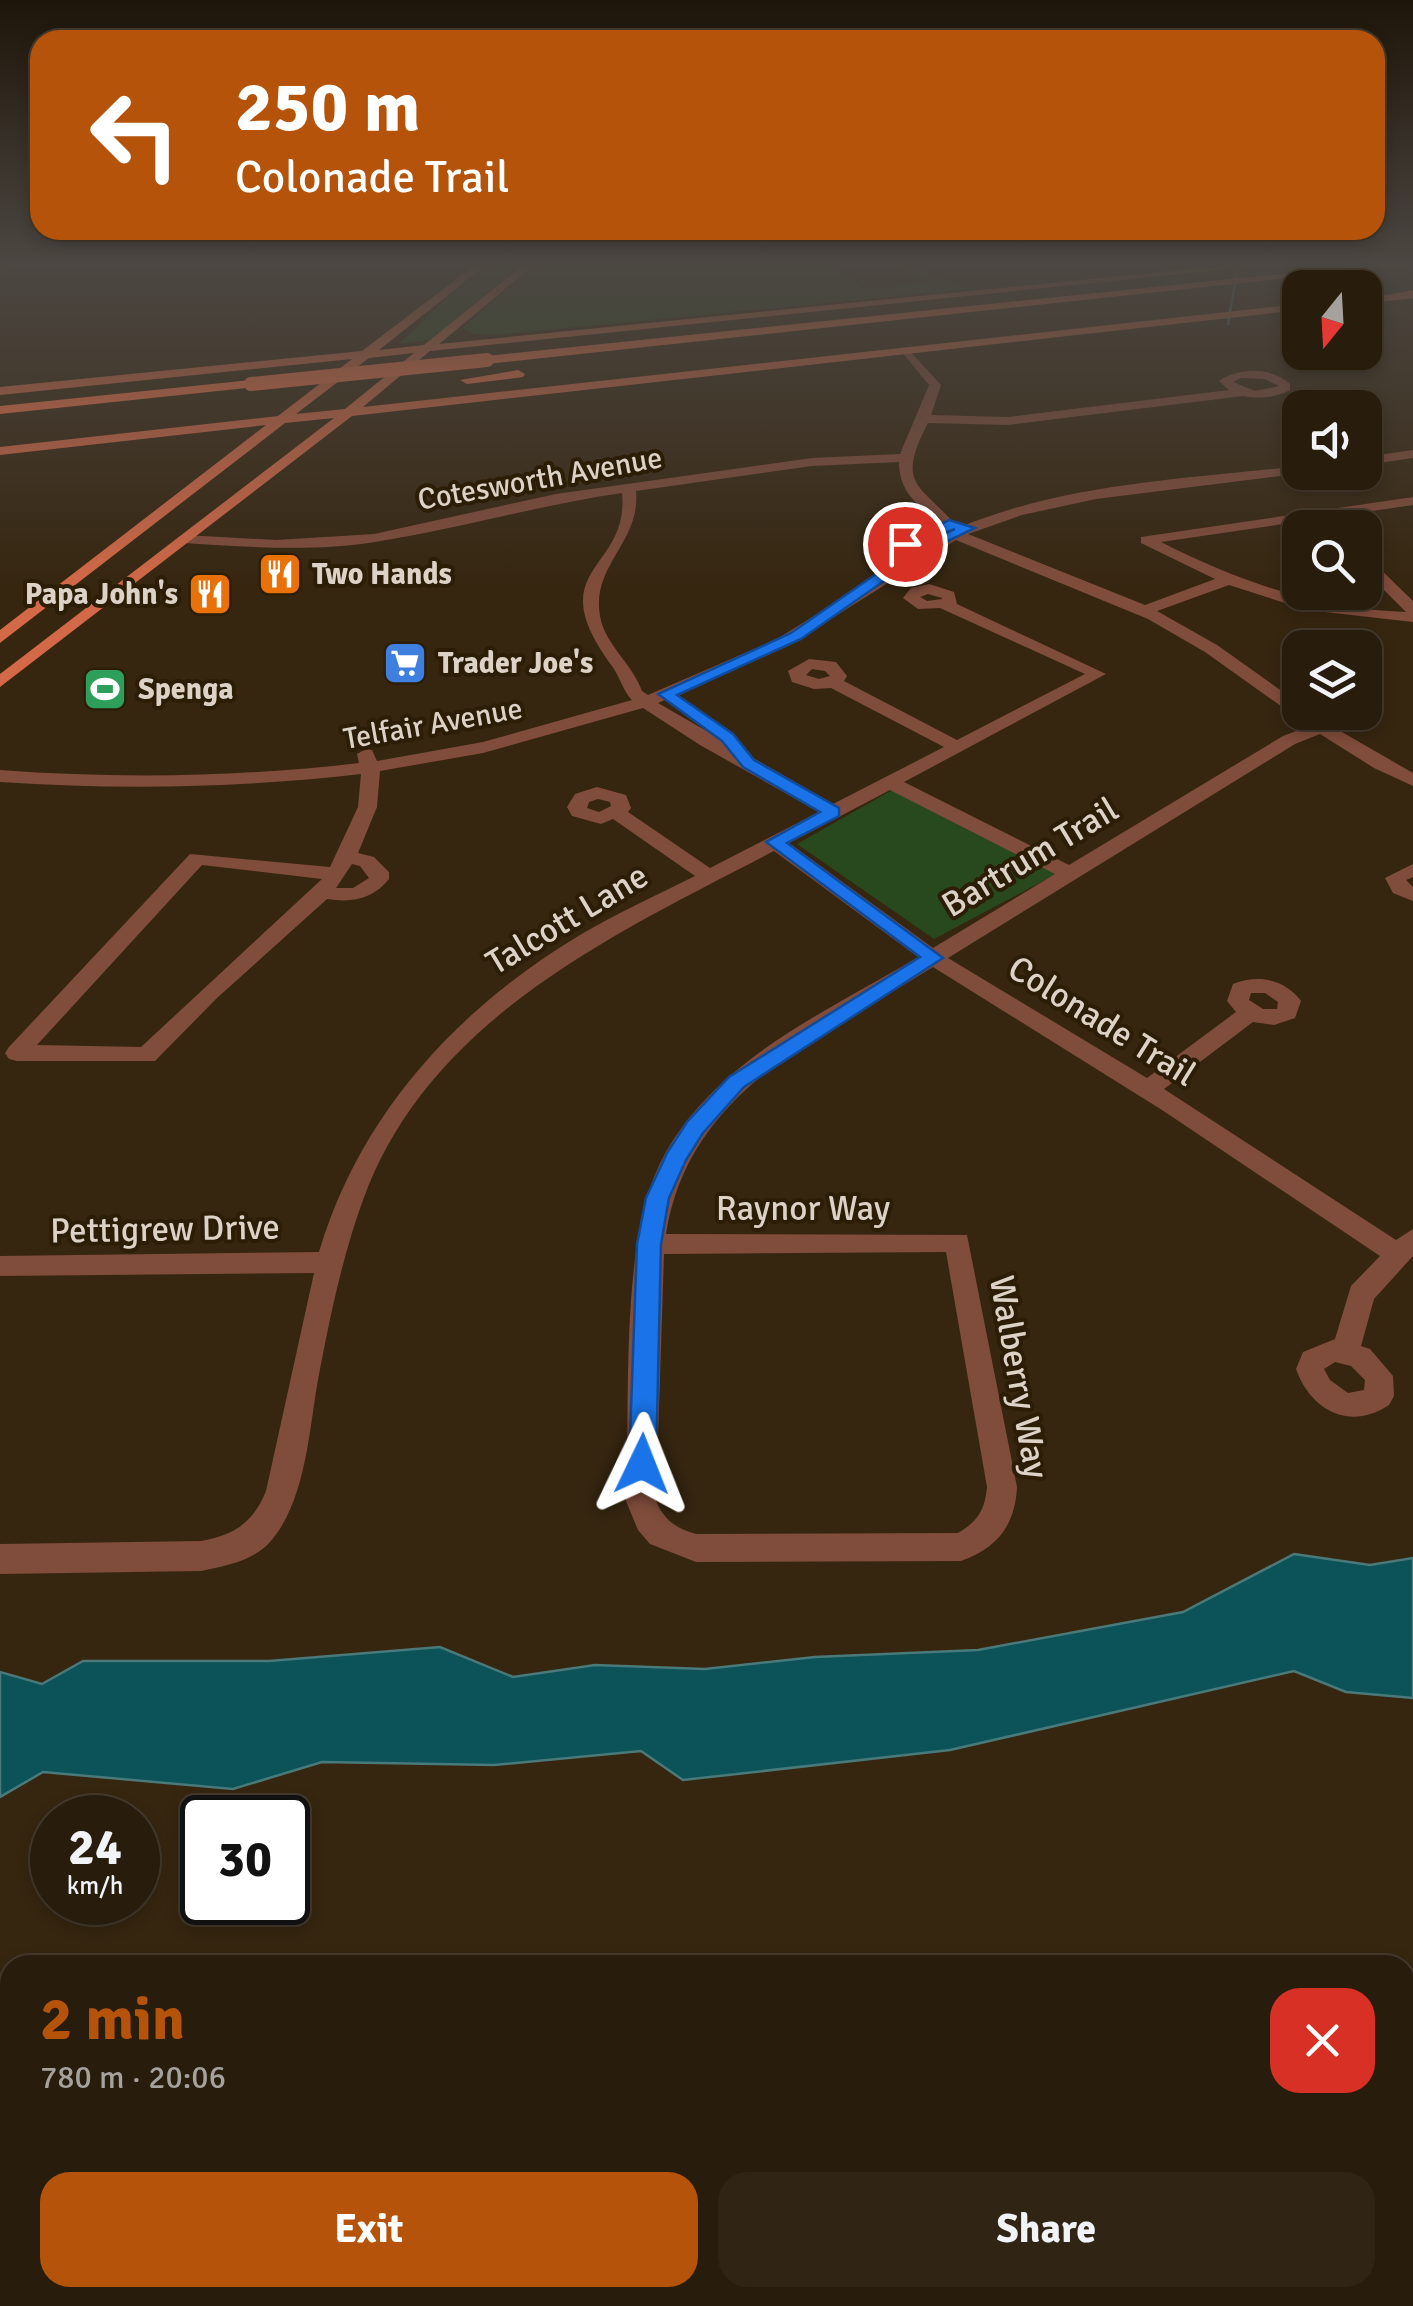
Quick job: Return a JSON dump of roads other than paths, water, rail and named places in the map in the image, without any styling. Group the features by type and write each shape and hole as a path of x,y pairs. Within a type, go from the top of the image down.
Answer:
{"highway":[{"path":"0,410 363,373"},
{"path":"448,382 536,373"},
{"path":"275,401 405,389"}],"main road":[{"path":"0,391 175,373"},
{"path":"240,425 268,411 315,376 313,373"},
{"path":"0,638 342,373"},
{"path":"0,682 399,373"},
{"path":"424,373 405,389 433,405"},
{"path":"0,452 716,373"},
{"path":"210,428 246,444"},
{"path":"185,538 165,533 166,518 200,490 202,479"},
{"path":"88,614 102,590 143,556 142,547 125,540"}],"street":[{"path":"909,373 928,407 996,422 1245,392 1270,394 1286,388 1275,378 1239,375 1225,382 1074,400 973,410 928,407"},
{"path":"926,373 935,392 904,458 908,482 916,496 957,529 1143,611 1207,646 1282,696"},
{"path":"1225,382 1245,392"},
{"path":"1074,400 1088,411"},
{"path":"1382,455 1413,450"},
{"name":"Cotesworth Avenue","path":"185,538 276,544 374,538 511,506 812,462 904,458"},
{"name":"Telfair Avenue","path":"0,776 139,783 274,776 522,737 650,694 796,636 892,568 957,529 1090,498 1282,469"},
{"path":"629,490 633,508 628,526 598,573 591,604 596,633 650,694 705,743 833,812"},
{"path":"1355,510 1413,502"},
{"path":"1282,520 1146,540 1225,581 1308,607 1367,616 1413,614"},
{"path":"1126,603 1208,572"},
{"path":"1382,580 1413,614"},
{"path":"1143,611 1225,581"},
{"name":"Talcott Lane","path":"0,1559 201,1556 229,1552 258,1536 272,1516 280,1492 331,1262 363,1172 401,1107 439,1057 484,1012 534,972 589,938 1098,674 946,604"},
{"path":"833,682 957,747"},
{"name":"Bartrum Trail","path":"995,1524 983,1537 961,1547 696,1548 658,1534 647,1522 642,1501 649,1244 658,1198 675,1159 715,1103 768,1059 1289,740 1313,730"},
{"path":"1321,730 1413,780"},
{"path":"334,874 197,858 17,1053 147,1055 334,874 368,806 373,787 369,760"},
{"name":"Telfair Avenue","path":"0,763 78,768 216,768 369,760"},
{"path":"889,782 1071,874"},
{"path":"617,813 709,876"},
{"name":"Colonade Trail","path":"775,842 933,958 1405,1246"},
{"path":"1413,870 1394,878 1400,889 1413,896"},
{"path":"1148,1090 1250,1013"},
{"name":"Raynor Way","path":"649,1244 958,1242"},
{"name":"Walberry Way","path":"958,1242 1002,1487 1002,1506 995,1524"},
{"path":"1346,1352 1361,1294 1405,1246"},
{"name":"Pettigrew Drive","path":"0,1266 331,1262"}],"water":[{"path":"1294,1554 1370,1565 1413,1558 1413,1698 1346,1692 1294,1671 950,1750 683,1780 641,1751 494,1765 322,1762 233,1789 43,1772 0,1797 0,1672 42,1684 83,1661 269,1661 440,1647 513,1677 595,1665 705,1669 815,1657 978,1650 1183,1612"}],"place":[{"name":"Two Hands","path":"280,574"},
{"name":"Papa John's","path":"210,594"},
{"name":"Trader Joe's","path":"405,663"},
{"name":"Spenga","path":"105,689"}]}
